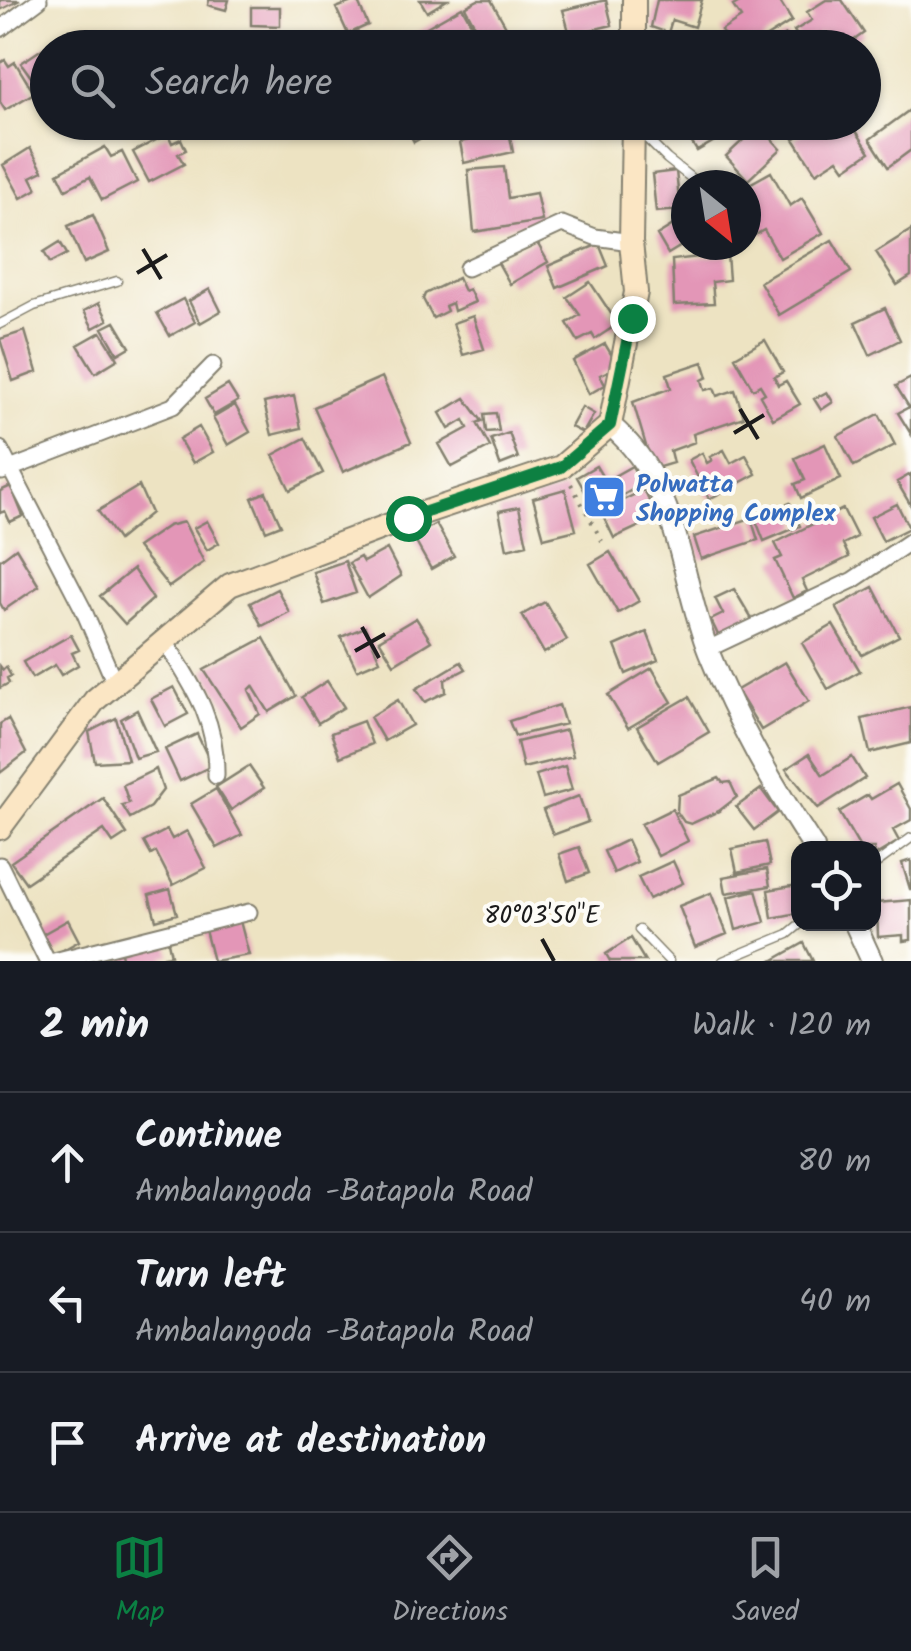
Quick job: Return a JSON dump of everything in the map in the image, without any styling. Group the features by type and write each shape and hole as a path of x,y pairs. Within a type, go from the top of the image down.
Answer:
{"main road":[{"path":"634,0 634,30"},
{"path":"0,828 95,700 230,585 408,518 561,467 610,425 634,305 633,140"}],"street":[{"path":"0,29 39,0"},
{"path":"467,268 562,224 595,237 631,242"},
{"path":"5,471 173,406 213,365"},
{"path":"610,425 648,465 662,492 708,650 748,740 810,841"},
{"path":"0,449 5,471 83,609 114,682"},
{"path":"708,650 854,580 911,541"},
{"path":"164,640 203,701 216,749 216,776"},
{"path":"0,864 51,961 250,912"},
{"path":"858,931 872,961"}],"lane":[{"path":"649,140 681,170"},
{"path":"0,324 34,306 117,281"},
{"path":"881,860 911,838"},
{"path":"640,930 669,961"},
{"path":"723,961 792,931"}],"path":[{"path":"561,467 602,541"}],"building":[{"path":"0,0 20,0 0,10"},
{"path":"209,0 229,0 226,10 208,5"},
{"path":"357,0 368,25 346,30 336,8"},
{"path":"420,0 447,0 427,12"},
{"path":"478,0 491,0 508,30 477,30 465,7"},
{"path":"606,0 612,25 569,30 563,10"},
{"path":"657,0 702,0 694,27 672,20 669,30 651,27"},
{"path":"743,0 779,0 792,21 778,30 723,30 741,18 733,6"},
{"path":"826,0 842,0 862,30 796,30 812,20 807,12"},
{"path":"251,7 280,7 280,26 251,25"},
{"path":"462,7 473,27 468,30 422,30"},
{"path":"30,57 30,76 21,63"},
{"path":"5,60 9,66 15,62 30,86 30,95 5,110 0,102 0,63"},
{"path":"911,109 911,150 888,167 871,140 881,140 881,131"},
{"path":"156,140 181,140 186,150 178,154 184,164 149,182 133,152"},
{"path":"511,140 513,152 464,163 460,142"},
{"path":"690,140 716,140 697,151"},
{"path":"743,140 773,140 781,149 759,170 739,170 726,156"},
{"path":"795,140 862,140 870,152 845,169 838,159 816,173"},
{"path":"105,147 111,157 122,152 137,182 102,200 90,177 66,189 58,173"},
{"path":"30,148 43,171 31,177 37,189 21,198 3,165"},
{"path":"504,167 508,198 536,193 542,221 474,232 468,170"},
{"path":"671,172 671,211 656,212 652,174"},
{"path":"771,172 790,206 802,198 823,233 780,258 764,230 761,232 761,178"},
{"path":"93,215 109,252 84,263 68,226"},
{"path":"671,226 671,252 668,254 657,235"},
{"path":"911,230 911,276 897,285 876,252"},
{"path":"535,239 548,262 510,284 497,261"},
{"path":"832,240 851,272 779,315 760,282"},
{"path":"60,242 67,254 50,263 44,252"},
{"path":"599,244 608,266 557,288 548,266"},
{"path":"672,260 727,260 729,280 712,282 714,303 674,305"},
{"path":"458,278 475,302 454,311 452,303 445,306 447,311 433,318 423,299 425,294"},
{"path":"590,282 618,324 595,339 592,334 578,341 567,323 580,315 567,297"},
{"path":"210,289 221,311 200,323 189,301"},
{"path":"183,299 195,322 170,336 157,313"},
{"path":"99,303 108,320 93,328 84,311"},
{"path":"885,308 900,340 870,355 855,322"},
{"path":"473,316 484,349 463,355 453,323"},
{"path":"115,322 130,347 118,354 103,328"},
{"path":"25,331 37,372 13,381 0,339"},
{"path":"101,332 118,359 95,373 78,345"},
{"path":"765,340 783,372 774,377 778,385 786,381 800,404 773,419 760,396 765,393 760,385 753,389 735,357"},
{"path":"605,344 618,366 600,375 605,385 589,394 573,361"},
{"path":"703,362 708,377 702,380 705,390 714,388 717,396 735,390 744,417 693,434 695,442 670,451 673,463 653,469 633,402 671,388 667,374"},
{"path":"382,377 411,442 343,472 314,407"},
{"path":"911,378 911,434 898,413 909,407 896,386"},
{"path":"228,385 238,401 214,415 205,399"},
{"path":"827,392 833,402 821,410 814,399"},
{"path":"294,396 301,428 272,435 264,403"},
{"path":"465,398 482,421 477,423 490,447 452,467 439,444 468,428 464,420 449,429 440,413"},
{"path":"235,405 250,432 228,445 213,418"},
{"path":"582,407 594,414 583,433 571,427"},
{"path":"496,413 499,431 486,432 484,414"},
{"path":"879,414 895,445 854,466 838,436"},
{"path":"199,427 213,452 193,463 179,439"},
{"path":"509,433 518,458 500,465 491,439"},
{"path":"305,438 323,473 290,490 273,455"},
{"path":"825,444 841,479 801,498 795,484 805,480 795,458"},
{"path":"724,450 731,463 746,455 756,474 709,499 689,460 702,453 707,463"},
{"name":"Polwatta Shopping Complex","path":"596,466 605,481 632,466 642,484 596,511 577,477"},
{"path":"911,474 911,506 897,482"},
{"path":"11,486 23,516 10,522 5,511 0,513 0,491"},
{"path":"139,486 151,513 118,540 98,511"},
{"path":"565,489 576,530 544,538 533,498"},
{"path":"644,490 657,518 614,538 601,511"},
{"path":"266,492 281,525 266,531 252,498"},
{"path":"790,503 800,526 764,541 755,518"},
{"path":"897,504 909,528 883,541 871,517"},
{"path":"519,507 527,544 507,549 499,511"},
{"path":"843,509 857,537 843,544 849,557 802,580 807,591 793,598 775,560 782,557 775,543"},
{"path":"751,518 758,540 701,559 694,537"},
{"path":"207,521 219,543 207,550 194,528"},
{"path":"184,522 204,562 169,587 137,547 168,526"},
{"path":"436,524 454,556 431,569 413,537"},
{"path":"16,548 39,586 4,610 0,603 0,560"},
{"path":"387,549 401,576 368,598 349,563 360,557 363,562"},
{"path":"610,552 639,601 618,613 590,564"},
{"path":"345,561 356,593 324,604 313,572"},
{"path":"133,569 153,599 125,624 100,596"},
{"path":"873,587 899,636 862,655 836,607"},
{"path":"277,589 289,612 262,626 250,603"},
{"path":"734,589 753,621 719,637 711,620 723,614 715,598"},
{"path":"545,602 567,640 544,653 522,615"},
{"path":"416,618 431,641 394,664 379,640"},
{"path":"833,625 860,671 828,689 802,643"},
{"path":"365,627 380,660 357,670 341,637"},
{"path":"647,632 658,660 626,674 615,646"},
{"path":"71,635 79,650 72,653 78,665 61,675 55,665 32,678 23,662"},
{"path":"264,638 296,696 269,712 253,686 249,690 260,714 241,727 204,670"},
{"path":"461,662 466,669 445,680 446,692 425,702 416,689"},
{"path":"785,662 809,701 761,730 737,690"},
{"path":"0,666 3,670 6,667 11,676 7,678 9,683 0,688"},
{"path":"652,668 672,702 628,728 608,695"},
{"path":"327,681 344,707 318,723 302,697"},
{"path":"174,687 188,714 165,726 151,699"},
{"path":"689,697 709,732 658,762 637,727"},
{"path":"398,700 412,725 384,741 370,717"},
{"path":"559,705 565,724 515,736 509,721"},
{"path":"911,707 911,743 870,753 862,719"},
{"path":"137,710 156,752 135,758 121,719"},
{"path":"116,718 128,760 95,762 89,732"},
{"path":"8,719 26,753 0,773 0,724"},
{"path":"363,721 372,744 340,757 331,733"},
{"path":"566,730 573,756 523,768 517,742"},
{"path":"197,734 212,766 180,781 165,749"},
{"path":"809,754 823,775 852,757 865,778 818,808 786,769"},
{"path":"249,766 264,788 231,810 216,787"},
{"path":"565,766 572,790 543,798 536,775"},
{"path":"156,769 163,790 150,807 130,818 122,805 129,803 123,785"},
{"path":"719,778 723,783 730,782 737,797 719,811 691,824 684,822 677,812 678,795"},
{"path":"897,784 911,809 911,820 893,830 899,841 881,852 881,841 856,841 839,812 868,795 871,799"},
{"path":"216,789 242,835 217,848 191,804"},
{"path":"761,789 778,812 754,830 736,807"},
{"path":"579,796 588,822 553,835 543,810"},
{"path":"103,798 127,834 113,843 104,830 26,883 11,862"},
{"path":"672,809 688,841 658,856 641,824"},
{"path":"167,830 172,839 187,831 206,868 173,885 156,852 151,855 144,842"},
{"path":"627,840 637,862 614,873 604,851"},
{"path":"765,842 770,865 737,872 732,849"},
{"path":"579,847 589,873 568,881 559,854"},
{"path":"911,860 911,889 910,889 902,863"},
{"path":"673,861 683,883 649,899 638,877"},
{"path":"767,869 770,886 726,893 723,877"},
{"path":"791,886 791,914 772,918 768,890"},
{"path":"170,889 177,914 156,920 149,895"},
{"path":"756,890 765,922 736,930 728,897"},
{"path":"711,893 727,934 695,947 679,906"},
{"path":"911,900 911,940 903,941 903,935 878,937 881,903"},
{"path":"68,920 79,941 54,955 43,934"},
{"path":"240,921 249,955 213,961 205,930"},
{"path":"167,937 171,955 164,956 165,961 123,961 120,949"},
{"path":"631,938 645,961 610,961 606,954"},
{"path":"804,943 813,961 772,961"}],"place":[{"name":"Polwatta Shopping Complex","path":"604,497"}],"route":[{"path":"408,518 561,467 610,425 632,318"}]}
